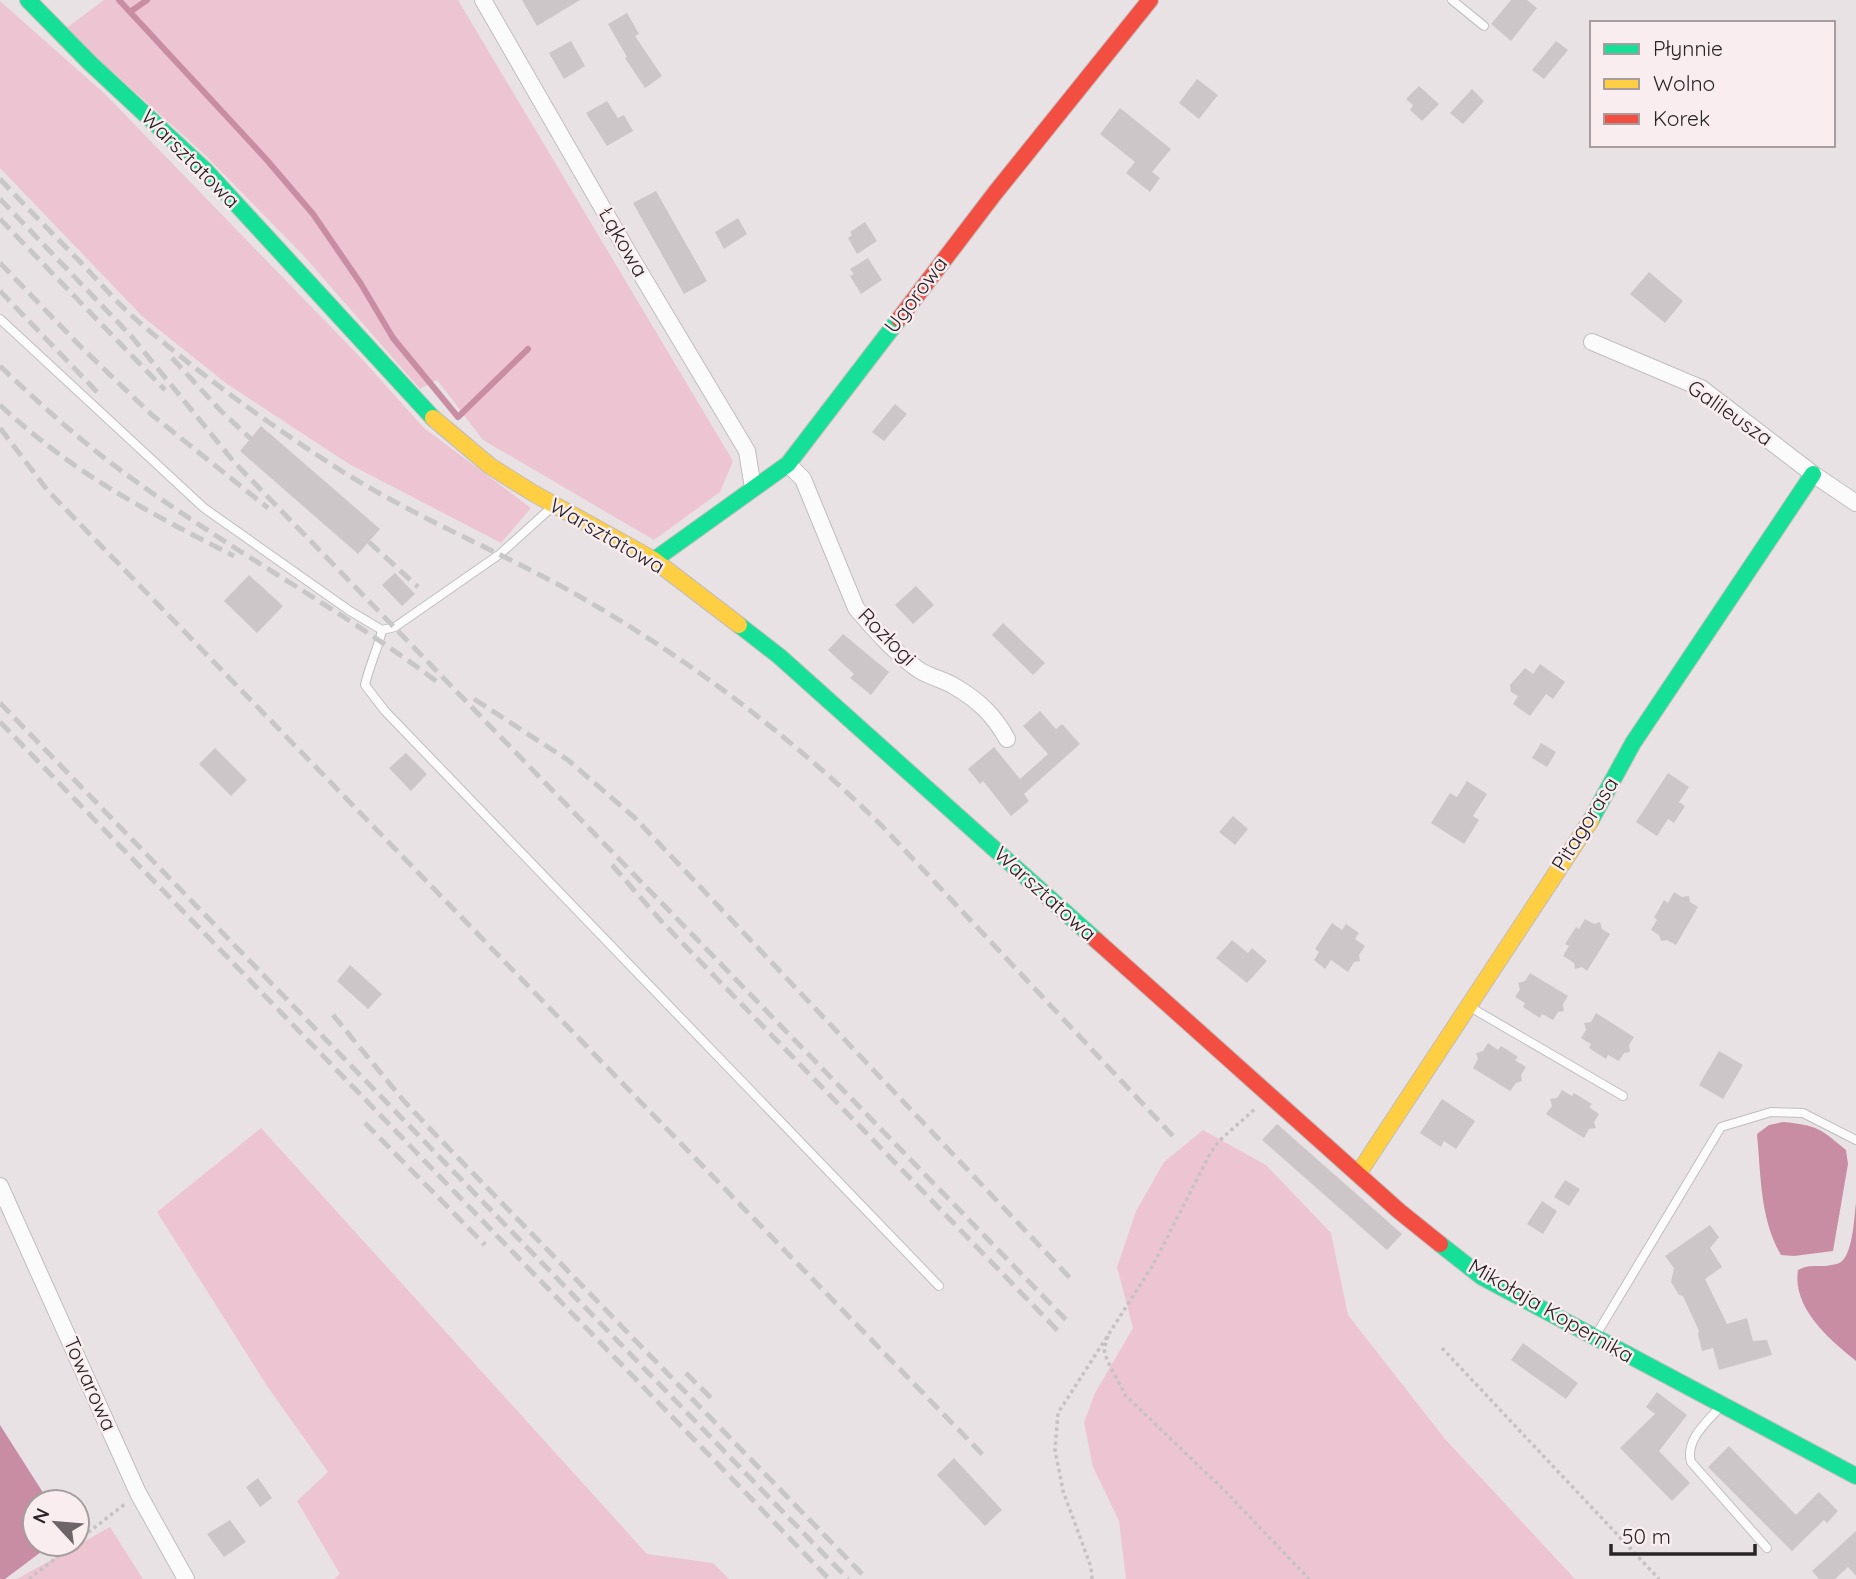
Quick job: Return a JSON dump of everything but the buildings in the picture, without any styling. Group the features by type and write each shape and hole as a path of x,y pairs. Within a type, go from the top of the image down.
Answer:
{"street":[{"name":"Warsztatowa","path":"28,0 90,64 205,170 446,431 490,466 654,560 779,656 1214,1045"},
{"name":"Łąkowa","path":"483,0 747,451 753,488"},
{"name":"Ugorowa","path":"654,560 788,464 987,203 1150,0"},
{"name":"Galileusza","path":"1592,342 1700,387 1813,474 1856,503"},
{"name":"Rozłogi","path":"788,464 803,479 856,608 916,668 953,685 990,712 1007,739"},
{"name":"Pitagorasa","path":"1358,1174 1602,803 1633,743 1813,474"},
{"name":"Mikołaja Kopernika","path":"1214,1045 1399,1211 1482,1278 1856,1476"},
{"name":"Towarowa","path":"0,1186 138,1493 186,1579"}],"lane":[{"path":"1452,0 1484,26"},
{"path":"0,319 204,508 350,611 382,630 395,627 500,554 554,505"},
{"path":"382,630 369,663 365,685 385,711 939,1286"},
{"path":"1468,1005 1623,1096"},
{"path":"1594,1337 1721,1127 1771,1112 1803,1114 1856,1140"},
{"path":"1721,1405 1693,1438 1688,1452 1691,1462 1767,1548"}],"path":[{"path":"1092,1579 1091,1567 1063,1491 1055,1450 1058,1413 1153,1265 1211,1152 1219,1141 1270,1096"},
{"path":"1110,1331 1104,1349 1126,1396 1225,1491 1309,1579"},
{"path":"1442,1348 1659,1579"},
{"path":"91,1530 138,1493"},
{"path":"29,1579 56,1558"}],"shaded area":[{"path":"104,0 458,0 733,461 720,492 654,540 483,440 437,380 420,389 303,255 203,153 65,29"},
{"path":"0,1 105,94 361,358 424,428 531,508 501,543 349,464 227,384 143,317 0,168"},
{"path":"1783,1122 1818,1129 1846,1150 1848,1164 1833,1251 1781,1255 1774,1241 1765,1212 1757,1134 1769,1125"},
{"path":"261,1128 647,1554 713,1563 729,1579 334,1579 340,1574 297,1501 328,1472 267,1386 157,1212"},
{"path":"1203,1130 1266,1165 1331,1233 1348,1315 1445,1439 1575,1579 1126,1579 1119,1521 1093,1467 1084,1423 1095,1393 1133,1328 1117,1267 1136,1211 1164,1162"},
{"path":"1856,1203 1856,1361 1824,1333 1807,1310 1798,1284 1798,1270 1841,1262 1848,1251"},
{"path":"0,1425 40,1488 21,1488 21,1558 33,1558 5,1579 0,1579"},
{"path":"110,1527 143,1579 17,1579 55,1558 91,1558 91,1538"}],"waterway":[{"path":"119,0 130,12 147,0"},
{"path":"130,12 313,214 361,284 393,338 458,417 528,349"}],"railway":[{"path":"0,179 131,315 206,377 259,415 368,487 570,591 654,642 734,698 811,760 883,827 1173,1136"},
{"path":"0,199 132,337 234,462 1070,1324"},
{"path":"0,219 165,390"},
{"path":"0,263 80,346 152,415 268,508"},
{"path":"0,291 101,396"},
{"path":"172,358 251,439"},
{"path":"0,366 65,426 134,480 362,629 436,681"},
{"path":"0,405 83,471 141,507 234,556"},
{"path":"0,428 48,491 985,1457"},
{"path":"369,542 418,587"},
{"path":"474,699 568,760 635,818 1071,1279"},
{"path":"0,703 848,1579"},
{"path":"0,722 829,1579"},
{"path":"612,865 663,923 1061,1334"},
{"path":"333,1015 432,1131 867,1579"},
{"path":"365,1123 485,1245"},
{"path":"686,1373 711,1398"}],"traffic: fast":[{"path":"28,0 90,63 205,170 433,418"},
{"path":"654,560 788,464 899,319"},
{"path":"1591,820 1633,743 1813,474"},
{"path":"739,625 779,656 1096,940"},
{"path":"1440,1244 1482,1277 1856,1476"}],"traffic: slow":[{"path":"433,418 490,466 654,560 739,625"},
{"path":"1358,1174 1591,820"}],"traffic: jam":[{"path":"899,319 995,193 1150,0"},
{"path":"1096,940 1399,1211 1440,1244"}]}
